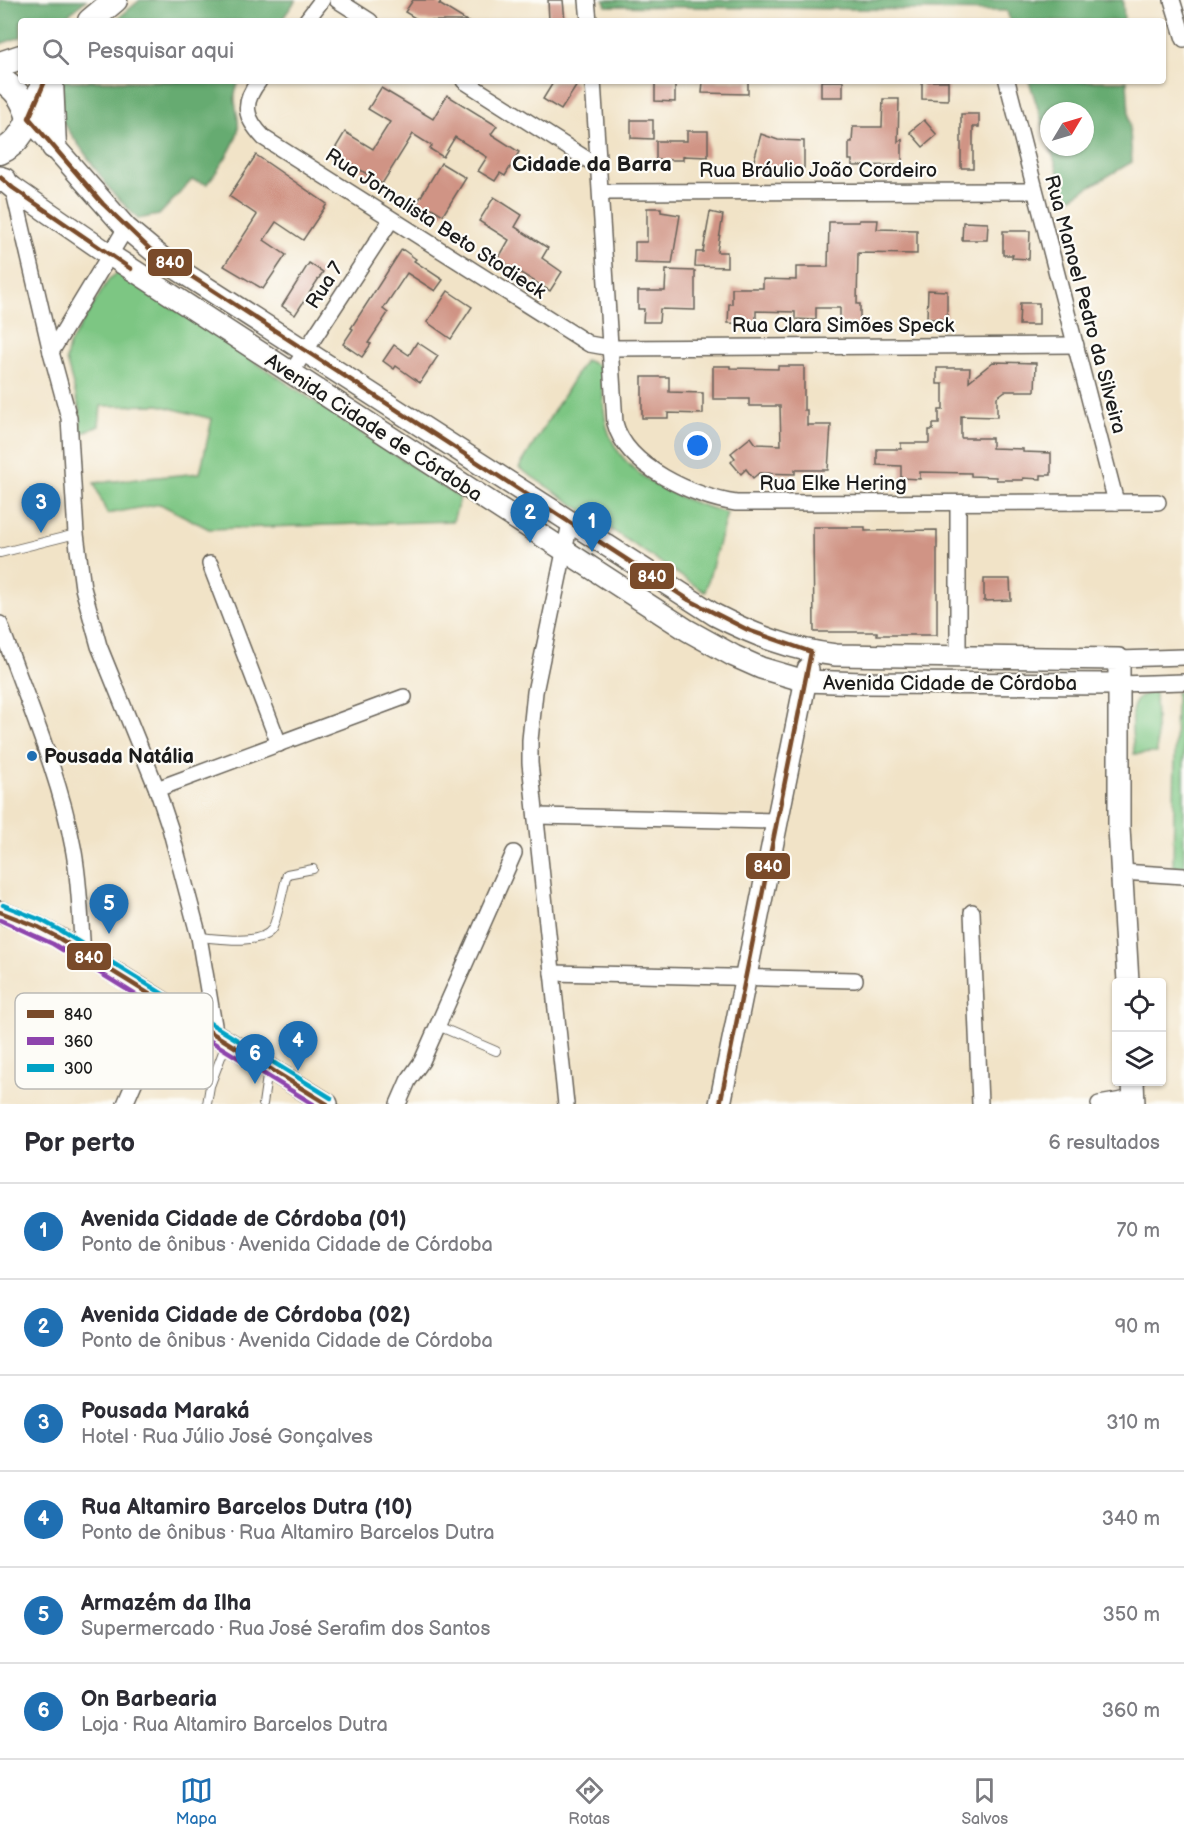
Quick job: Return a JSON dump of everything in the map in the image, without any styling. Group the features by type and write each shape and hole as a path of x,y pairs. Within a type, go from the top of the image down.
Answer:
{"main road":[{"path":"94,18 115,0"},
{"path":"0,64 18,58"},
{"path":"0,79 13,87 23,100 29,118"},
{"path":"0,152 16,142 24,131 44,84"},
{"path":"51,84 54,147"}],"street":[{"path":"308,18 322,0"},
{"path":"337,0 365,18"},
{"path":"587,0 589,18"},
{"path":"1172,0 1184,39"},
{"name":"Rua Jornalista Beto Stodieck","path":"257,84 247,102 248,116 255,129 264,138 580,340 600,348 611,348"},
{"path":"469,84 599,167"},
{"name":"Rua Elke Hering","path":"593,84 615,423 623,443 648,466 697,494 717,501 756,504 1158,502"},
{"name":"Rua Manoel Pedro da Silveira","path":"1008,84 1116,502"},
{"name":"Avenida Cidade de Córdoba","path":"29,118 126,228 168,263 715,615 767,639 811,652 863,656 1119,659 1184,657"},
{"path":"4,182 69,418 76,534 83,588 105,661 157,789 187,888 211,993"},
{"name":"Avenida Cidade de Córdoba","path":"4,182 110,255 564,550 715,646 761,668 805,681 863,683 1184,682"},
{"name":"Rua Bráulio João Cordeiro","path":"601,192 1035,191"},
{"name":"Rua 7","path":"291,373 392,220"},
{"path":"51,352 126,228"},
{"name":"Rua Clara Simões Speck","path":"611,348 1076,345"},
{"path":"958,503 958,657"},
{"path":"566,1104 530,763 531,716 570,523"},
{"path":"210,564 279,744"},
{"path":"0,624 67,817 77,873 83,953"},
{"path":"720,1104 811,652"},
{"path":"1119,659 1119,828 1128,978"},
{"path":"157,789 404,697"},
{"path":"536,816 777,821"},
{"path":"398,1104 438,1026 514,853"},
{"path":"1122,872 1184,876"},
{"path":"0,912 38,927 146,993"},
{"path":"972,912 980,1104"},
{"path":"552,973 855,980"},
{"path":"213,1003 221,1040"},
{"path":"213,1035 327,1104"},
{"path":"125,1104 131,1089"},
{"path":"1099,1104 1133,1094"}],"lane":[{"path":"0,553 76,534"},
{"path":"199,937 254,940 265,936 272,929 287,874 313,869"},
{"path":"438,1026 496,1051"},
{"path":"213,1079 221,1040"},
{"path":"263,1104 268,1068"},
{"path":"207,1104 211,1089"}],"green space":[{"path":"0,0 86,0 65,18 18,18 18,38 0,44"},
{"path":"140,0 296,0 283,18 119,18"},
{"path":"604,0 1123,0 1124,18 1009,18 1007,11 606,6"},
{"path":"61,84 239,84 235,94 238,131 216,173 207,184 192,180 159,215 138,219 111,191 60,118"},
{"path":"1030,84 1127,84 1132,162 1067,200 1053,156 1094,156 1094,102 1040,102 1040,115"},
{"path":"119,272 460,498 453,521 209,529 160,504 107,514 94,483 200,473 212,419 159,405 101,406 99,426 80,434 80,410 66,360 69,345 109,279"},
{"path":"585,360 602,367 605,420 614,445 625,460 639,473 673,494 727,513 705,592 519,468"},
{"path":"1155,692 1157,753 1134,754 1132,715 1134,706 1145,694"},
{"path":"1176,692 1184,692 1184,869 1173,866"}],"building":[{"path":"413,0 442,0 439,4 462,18 415,18 405,12"},
{"path":"548,0 563,0 565,18 549,18"},
{"path":"552,84 577,85 561,110 543,99"},
{"path":"655,84 675,84 675,102 655,101"},
{"path":"703,84 748,84 748,94 702,93"},
{"path":"821,84 843,84 843,97 821,97"},
{"path":"922,84 948,84 948,100 922,99"},
{"path":"381,88 433,119 447,95 497,126 491,134 519,152 505,176 500,173 495,181 478,171 487,157 455,137 443,157 430,149 432,146 413,134 382,184 333,152 345,132 373,149 390,122 368,109"},
{"path":"883,99 899,99 898,142 902,139 902,165 852,166 852,160 849,160 849,142 852,142 853,127 882,127"},
{"path":"961,114 979,114 979,127 973,127 973,168 961,168"},
{"path":"631,120 653,120 653,139 631,138"},
{"path":"924,120 937,135 923,147 910,132"},
{"path":"687,131 708,131 708,157 683,156 683,160 656,160 656,141 687,141"},
{"path":"761,134 778,140 804,141 804,168 771,167 770,170 753,164"},
{"path":"256,155 327,204 303,240 276,222 264,240 286,255 263,289 224,266 257,215 229,196"},
{"path":"441,163 466,178 443,215 430,207 428,210 417,203"},
{"path":"494,197 522,215 515,227 548,248 542,258 562,272 550,291 498,259 509,240 479,221"},
{"path":"647,208 661,208 661,212 680,215 672,264 635,263 635,242 647,242"},
{"path":"710,212 723,215 717,252 727,252 727,267 695,266 696,252 703,252"},
{"path":"859,220 878,220 877,229 917,230 917,254 858,253 857,304 860,304 860,324 840,323 840,308 816,308 816,320 795,319 795,312 756,311 756,324 728,323 729,304 732,304 732,288 763,288 763,279 796,280 796,267 828,267 829,222 859,222"},
{"path":"963,222 988,223 987,240 962,240"},
{"path":"1003,231 1030,231 1029,259 1003,255"},
{"path":"402,249 416,259 414,261 443,280 435,291 407,273 383,309 388,313 368,343 371,344 362,357 343,344"},
{"path":"309,263 323,272 295,315 282,306"},
{"path":"666,270 695,271 695,310 660,309 659,322 643,322 644,309 638,309 638,291 665,291"},
{"path":"928,290 947,291 947,319 927,319"},
{"path":"448,291 472,307 451,339 427,322"},
{"path":"1020,303 1039,303 1039,325 1019,325"},
{"path":"417,342 438,356 420,383 396,366 394,369 383,361 394,345 409,355"},
{"path":"993,362 1036,363 1035,391 1005,391 997,397 997,417 961,416 961,438 992,438 992,448 1051,453 1051,475 1041,475 1041,479 996,480 996,477 971,476 971,473 920,472 920,479 901,478 901,466 877,465 877,449 901,449 901,443 929,443 929,430 933,430 933,424 939,424 939,410 943,410 943,384 937,384 937,368 970,368 969,381"},
{"path":"713,366 778,369 778,366 804,366 804,410 807,410 807,425 831,425 828,470 795,470 795,474 759,473 753,478 746,469 741,474 731,462 735,458 731,453 751,437 756,444 781,445 780,406 749,406 749,399 713,399"},
{"path":"642,377 669,377 669,392 703,393 703,414 668,413 668,418 642,418"},
{"path":"813,527 865,527 865,531 937,530 937,635 814,632"},
{"path":"984,579 1010,579 1011,600 984,601"}],"transit line":[{"name":"840","path":"44,84 29,118 103,204 151,250 689,600 748,630 811,652 720,1104"},
{"name":"840","path":"0,177 131,269"},
{"name":"300","path":"3,905 41,920 61,931 161,993"},
{"name":"840","path":"0,912 57,937 148,993"},
{"name":"360","path":"0,920 53,944 133,993"},
{"name":"300","path":"213,1025 331,1098"},
{"name":"840","path":"213,1033 327,1104"},
{"name":"360","path":"213,1042 313,1104"}],"place":[{"name":"Pousada Maraká","path":"41,533"},
{"name":"Avenida Cidade de Córdoba (02)","path":"530,543"},
{"name":"Avenida Cidade de Córdoba (01)","path":"592,552"},
{"name":"Pousada Natália","path":"32,756"},
{"name":"Armazém da Ilha","path":"109,934"},
{"name":"Rua Altamiro Barcelos Dutra (10)","path":"298,1071"},
{"name":"On Barbearia","path":"255,1084"}],"district":[{"name":"Cidade da Barra","path":"592,164"}]}
